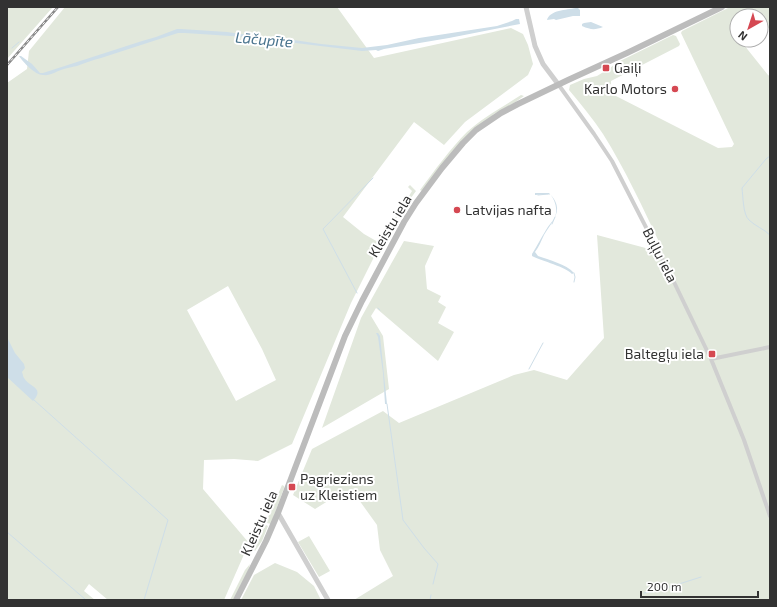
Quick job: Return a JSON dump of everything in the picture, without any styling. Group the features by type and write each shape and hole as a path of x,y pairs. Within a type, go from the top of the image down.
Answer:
{"main road":[{"name":"Kleistu iela","path":"236,600 266,541 278,513 346,336 362,301 404,222 442,168 476,130 501,113 558,84 627,53 722,7"}],"street":[{"name":"Buļļu iela","path":"526,7 535,46 543,64 612,161 674,280 711,359 744,440 770,516"},
{"path":"711,359 770,347"},
{"path":"278,513 328,600"}],"shaded area":[{"path":"7,7 53,7 7,59"},
{"path":"65,7 337,7 374,58 511,28 523,34 528,45 533,64 528,75 465,122 444,145 414,122 343,217 364,234 378,242 373,259 351,303 292,444 258,461 234,459 204,460 203,489 249,543 224,600 108,600 89,584 84,591 95,600 7,600 7,83 27,69 29,51","holes":["228,286 262,349 276,380 236,401 187,310"]},
{"path":"730,7 770,7 769,28 769,8 729,8 729,48 747,48 770,76 770,600 354,600 393,576 380,550 377,525 354,493 344,491 315,509 293,495 312,449 383,411 399,423 514,375 534,370 567,380 604,338 597,235 653,250 661,246 619,161 599,128 569,90 570,85 584,79 597,76 616,63 673,35 676,36 680,44 679,46 611,81 611,84 605,87 607,91 611,89 614,95 718,148 732,147 734,144 681,33 682,31"},
{"path":"578,8 580,10 580,16 547,20 551,14 555,12"},
{"name":"Lāčupīte","path":"519,19 520,24 378,51 362,51 246,37 178,33 48,75 36,73 26,65 19,56 32,64 40,73 43,73 177,29 227,32 362,48 497,26"},
{"path":"591,22 603,27 593,29 582,26 584,23"},
{"path":"521,95 524,96 494,114 422,191 420,190 467,132 486,117"},
{"path":"410,185 416,191 394,221 386,240 385,239 390,226 412,191 408,187"},
{"path":"535,193 549,193 550,194 535,195"},
{"path":"551,196 554,199 556,204 557,209 556,214 556,208 555,202"},
{"path":"555,217 535,252 538,256 567,267 574,273 572,274 569,271 532,256 544,233"},
{"path":"404,241 434,246 425,266 427,289 441,296 438,302 446,307 438,323 454,332 438,361 376,308 371,316 383,336 389,389 322,428 361,318"},
{"path":"376,333 380,336 387,404 385,404 383,373 378,337"},
{"path":"7,337 15,353 24,364 25,368 22,372 24,378 37,390 38,393 33,401 7,377"},
{"path":"282,485 284,488 271,524 267,523 266,522"},
{"path":"266,525 268,526 262,541 255,551 254,550"},
{"path":"309,536 330,571 319,577 298,542"},
{"path":"275,563 297,572 314,586 321,600 241,600 254,575"},
{"path":"250,564 233,600 230,600 245,570"}],"waterway":[{"path":"12,48 19,42"},
{"path":"770,156 742,188 744,210 747,218 770,235"},
{"path":"357,293 323,229 373,178"},
{"path":"538,195 548,194"},
{"path":"552,224 555,217"},
{"path":"574,273 574,282"},
{"path":"529,369 543,343"},
{"path":"34,400 168,520 144,600"},
{"path":"387,404 403,520 438,564 433,584"},
{"path":"7,532 86,600"},
{"path":"644,593 657,591 701,577"},
{"path":"430,600 431,595"}],"railway":[{"path":"7,65 58,7"}],"place":[{"name":"Gaiļi","path":"606,68"},
{"name":"Karlo Motors","path":"675,89"},
{"name":"Latvijas nafta","path":"457,210"},
{"name":"Baltegļu iela","path":"712,354"},
{"name":"Pagrieziens uz Kleistiem","path":"292,487"}]}
